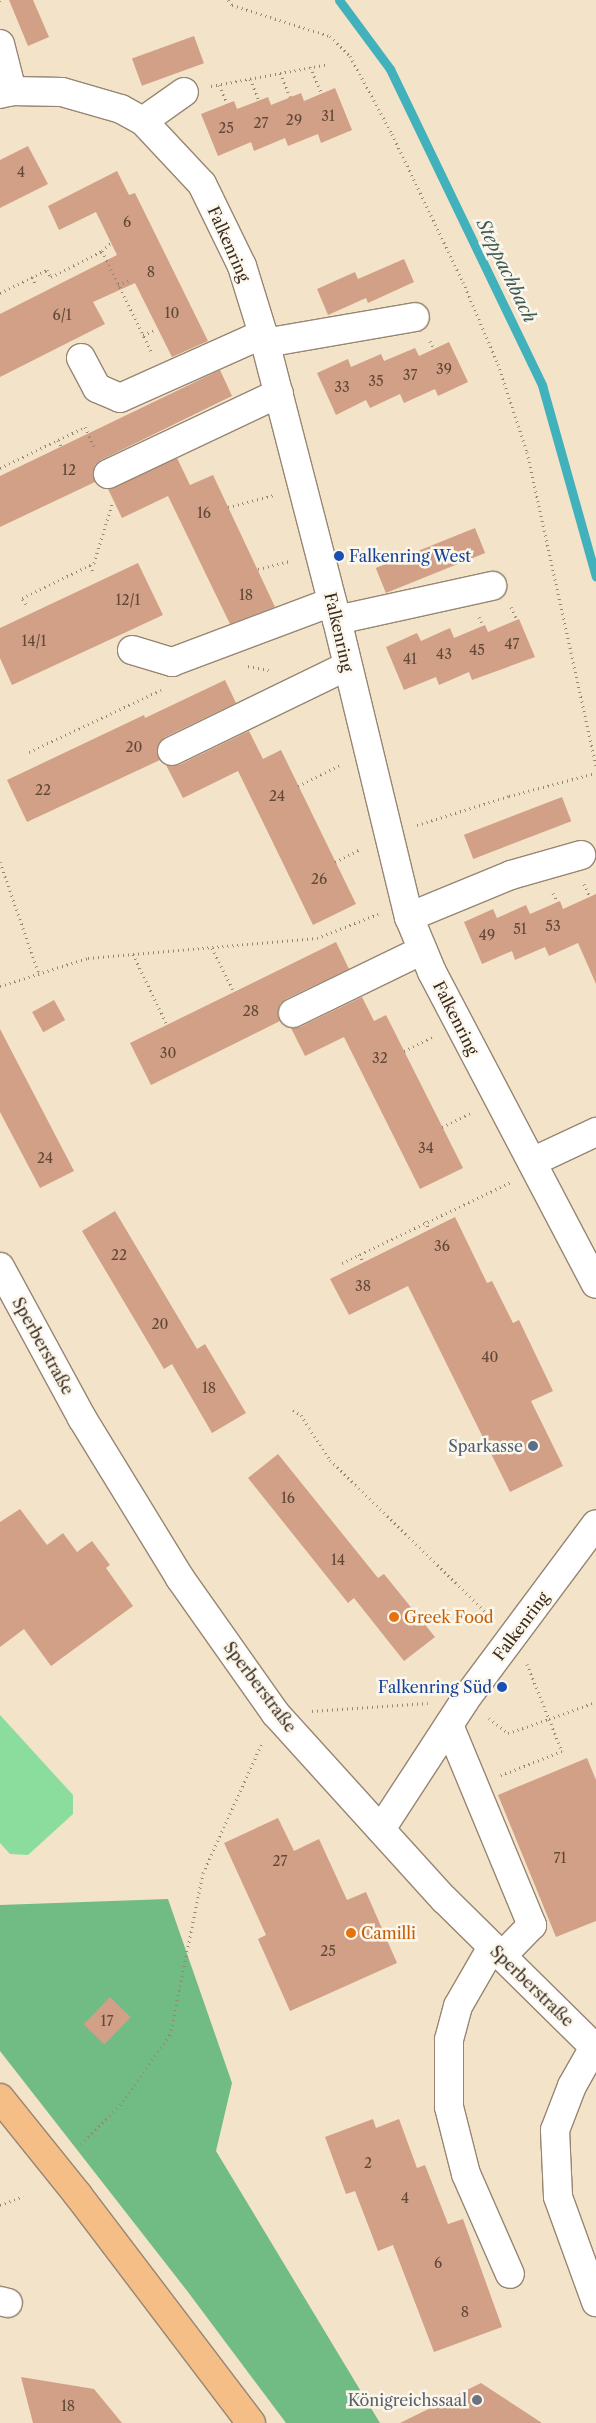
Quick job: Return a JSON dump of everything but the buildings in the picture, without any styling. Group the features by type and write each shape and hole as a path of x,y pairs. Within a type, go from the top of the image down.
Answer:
{"main road":[{"path":"0,2098 78,2195 250,2423"}],"street":[{"path":"0,44 6,93"},
{"name":"Falkenring","path":"6,93 62,92 121,109 143,121 202,184 242,266 264,339 320,553 407,910 432,972 596,1284"},
{"path":"143,121 184,92"},
{"path":"81,358 97,388 120,398 264,339 415,317"},
{"path":"108,474 279,393"},
{"path":"132,650 172,662 334,611 492,586"},
{"path":"172,751 347,666"},
{"path":"407,910 511,875 581,855"},
{"path":"293,1013 423,950"},
{"path":"534,1166 596,1132"},
{"name":"Sperberstraße","path":"0,1267 82,1418 175,1570 276,1714 444,1899 595,2048"},
{"name":"Falkenring","path":"381,1829 465,1700 516,1650 596,1524"},
{"path":"448,1725 532,1925 497,1952 458,2006 449,2040 449,2107 466,2174 510,2274"},
{"path":"595,2048 572,2086 555,2130 558,2197 596,2302"}],"path":[{"path":"228,0 232,5 330,36 350,56 396,143 463,282 498,364 524,443 596,767"},
{"path":"184,92 328,64"},
{"path":"310,68 322,94"},
{"path":"280,73 290,97"},
{"path":"250,79 259,100"},
{"path":"219,85 227,103"},
{"path":"0,294 47,270 51,277 102,251 111,243"},
{"path":"102,251 165,378"},
{"path":"32,277 35,284"},
{"path":"118,285 130,280"},
{"path":"143,335 155,330"},
{"path":"0,468 85,427 116,491 94,563 22,598 26,604"},
{"path":"58,440 61,447"},
{"path":"228,507 303,487"},
{"path":"258,569 320,553"},
{"path":"90,565 93,573"},
{"path":"240,665 276,672"},
{"path":"29,752 169,686"},
{"path":"298,786 368,751"},
{"path":"388,835 508,796 596,773"},
{"path":"0,862 39,974"},
{"path":"0,986 88,958 318,938 407,910"},
{"path":"212,948 234,992"},
{"path":"133,954 166,1025"},
{"path":"442,1127 498,1100"},
{"path":"342,1263 534,1166"},
{"path":"425,1221 429,1230"},
{"path":"358,1254 363,1263"},
{"path":"293,1410 301,1415 330,1460 526,1661 562,1751 499,1776"},
{"path":"81,2144 120,2104 170,2035 203,1873 276,1714 465,1700"},
{"path":"508,1733 596,1702"},
{"path":"0,2205 23,2196"}],"green space":[{"path":"0,1715 73,1795 73,1814 28,1855 10,1854 0,1843"},
{"path":"168,1899 232,2083 216,2151 380,2423 286,2423 188,2292 0,2051 0,1905"}],"waterway":[{"name":"Steppachbach","path":"339,0 390,69 542,385 596,577"}],"place":[{"name":"Falkenring West","path":"339,556"},
{"name":"Sparkasse","path":"533,1446"},
{"name":"Greek Food","path":"394,1617"},
{"name":"Falkenring Süd","path":"502,1687"},
{"name":"Camilli","path":"351,1933"},
{"name":"Königreichssaal","path":"477,2400"}]}
